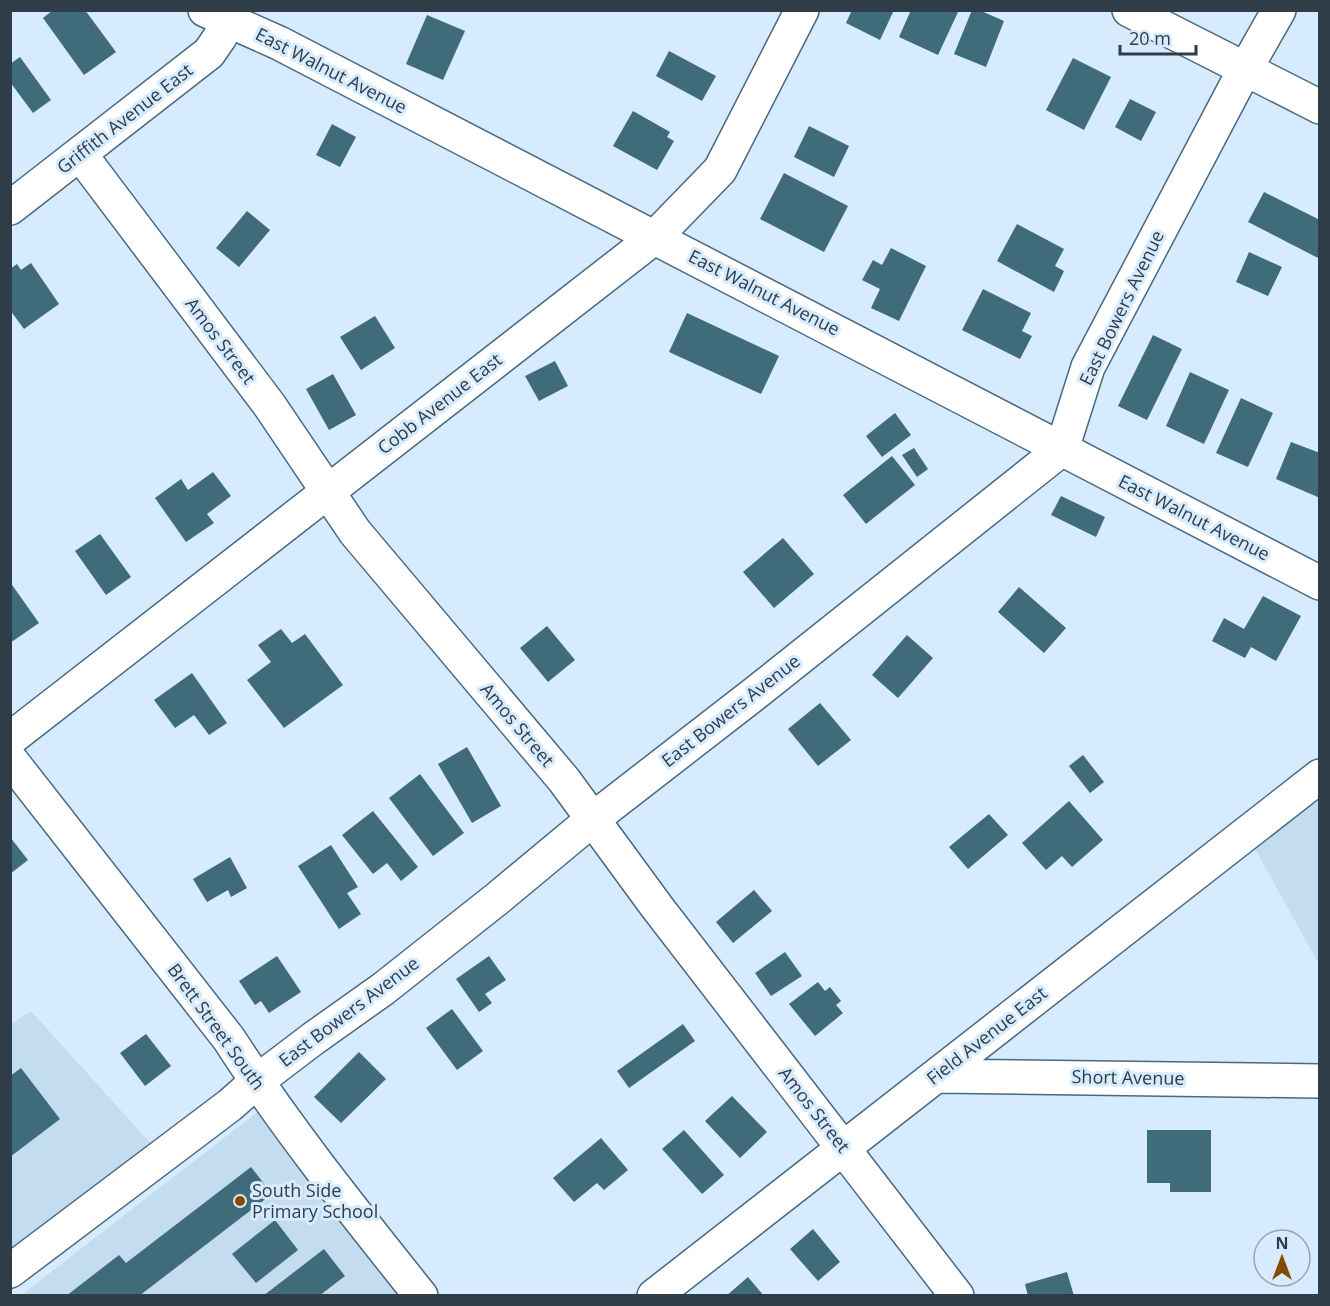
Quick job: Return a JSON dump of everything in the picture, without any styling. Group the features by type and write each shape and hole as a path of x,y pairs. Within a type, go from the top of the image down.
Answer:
{"street":[{"name":"Cobb Avenue East","path":"10,739 655,237 720,170 802,10"},
{"path":"1130,10 1192,44 1245,68 1320,107"},
{"name":"East Bowers Avenue","path":"10,1271 230,1106 256,1082 383,989 593,819 1062,449 1088,367 1245,68 1279,10"},
{"name":"East Walnut Avenue","path":"238,18 289,48 1320,583"},
{"name":"Griffith Avenue East","path":"10,208 208,53 238,18"},
{"name":"Amos Street","path":"80,154 270,406 355,532 564,780 657,907 957,1296"},
{"name":"Brett Street South","path":"10,759 229,1039 256,1082 421,1296"},
{"name":"Field Avenue East","path":"654,1296 1320,776"},
{"name":"Short Avenue","path":"936,1076 1320,1081"}],"shaded area":[{"path":"1319,793 1319,964 1253,845"},
{"path":"31,1011 152,1145 11,1253 11,1024"},
{"name":"South Side Primary School","path":"264,1107 411,1296 20,1296"}],"building":[{"path":"53,10 85,10 116,52 84,75 43,18"},
{"path":"852,10 894,10 880,40 846,23"},
{"path":"911,10 959,10 938,55 899,37"},
{"path":"972,10 979,10 1004,21 986,67 954,54"},
{"path":"427,15 465,31 443,80 406,64"},
{"path":"669,51 716,76 702,101 656,76"},
{"path":"20,57 51,100 33,113 10,82 10,64"},
{"path":"1073,58 1111,77 1084,130 1046,110"},
{"path":"1130,99 1156,112 1141,141 1115,127"},
{"path":"633,111 670,132 667,137 674,141 657,170 613,146"},
{"path":"332,124 356,137 340,167 316,155"},
{"path":"809,126 849,146 834,177 794,157"},
{"path":"784,173 848,206 824,252 760,219"},
{"path":"1264,192 1320,220 1320,259 1248,222"},
{"path":"247,211 270,230 239,267 216,248"},
{"path":"1017,224 1064,249 1055,266 1064,271 1054,292 997,261"},
{"path":"891,248 926,266 899,321 871,308 880,289 862,280 873,260 882,265"},
{"path":"1249,252 1282,267 1268,296 1236,282"},
{"path":"31,263 59,304 24,329 10,310 10,269 17,264 21,270"},
{"path":"983,289 1031,313 1022,331 1032,336 1020,359 962,330"},
{"path":"687,313 779,356 761,394 669,352"},
{"path":"375,316 395,348 361,370 340,337"},
{"path":"1153,335 1182,349 1147,420 1118,406"},
{"path":"555,361 568,386 539,401 525,376"},
{"path":"1190,372 1229,390 1204,444 1166,426"},
{"path":"333,374 356,415 329,430 306,389"},
{"path":"1241,398 1273,413 1248,467 1216,453"},
{"path":"895,413 911,435 882,457 866,436"},
{"path":"1291,442 1320,453 1320,498 1276,479"},
{"path":"914,448 928,469 917,477 902,455"},
{"path":"892,456 915,485 866,524 843,495"},
{"path":"213,472 231,496 207,514 214,523 186,542 155,498 181,479 188,490"},
{"path":"1061,496 1105,517 1096,537 1051,515"},
{"path":"100,534 131,577 106,595 75,551"},
{"path":"783,538 814,574 774,608 743,572"},
{"path":"10,582 39,623 10,643"},
{"path":"1019,587 1066,628 1044,653 998,612"},
{"path":"1263,596 1301,616 1276,661 1251,647 1245,658 1212,641 1224,618 1244,629"},
{"path":"547,626 575,660 548,682 520,648"},
{"path":"281,629 292,643 305,634 343,685 284,728 247,680 271,662 258,645"},
{"path":"907,635 933,658 898,698 872,675"},
{"path":"192,673 227,723 209,735 194,715 175,728 154,700"},
{"path":"820,703 851,740 818,766 788,729"},
{"path":"467,747 501,806 472,823 438,764"},
{"path":"1083,755 1104,782 1090,793 1069,766"},
{"path":"420,774 464,833 433,856 389,798"},
{"path":"1069,801 1103,840 1072,867 1062,856 1046,870 1022,843"},
{"path":"373,811 418,867 401,881 387,863 373,874 342,835"},
{"path":"989,814 1008,835 968,869 949,847"},
{"path":"10,837 28,860 10,874"},
{"path":"331,845 358,887 347,893 361,914 339,929 298,866"},
{"path":"230,857 247,888 231,897 228,890 207,902 193,879"},
{"path":"754,890 772,911 733,943 716,922"},
{"path":"785,952 802,976 771,996 755,973"},
{"path":"277,956 301,992 269,1013 261,1001 255,1005 239,981"},
{"path":"489,956 506,980 485,994 492,1003 479,1012 456,979"},
{"path":"818,982 825,991 830,987 841,1001 836,1005 843,1013 815,1036 789,1004"},
{"path":"452,1009 483,1051 457,1070 426,1028"},
{"path":"683,1024 695,1041 629,1088 617,1071"},
{"path":"146,1034 171,1066 145,1086 120,1053"},
{"path":"359,1052 386,1079 341,1123 314,1097"},
{"path":"21,1068 60,1119 10,1157 10,1076"},
{"path":"732,1096 767,1132 740,1158 705,1121"},
{"path":"684,1130 724,1175 702,1194 662,1149"},
{"path":"1147,1130 1211,1130 1211,1192 1170,1192 1170,1183 1147,1183"},
{"path":"601,1138 628,1170 604,1190 597,1183 574,1202 553,1178"},
{"path":"251,1167 272,1194 139,1296 66,1296 119,1255 126,1263"},
{"path":"275,1220 298,1250 256,1283 232,1254"},
{"path":"813,1229 840,1262 818,1281 790,1249"},
{"path":"324,1249 345,1276 319,1296 263,1296"},
{"path":"1067,1272 1074,1296 1028,1296 1025,1284"},
{"path":"748,1277 764,1296 726,1296"}],"place":[{"name":"South Side Primary School","path":"240,1201"}]}
